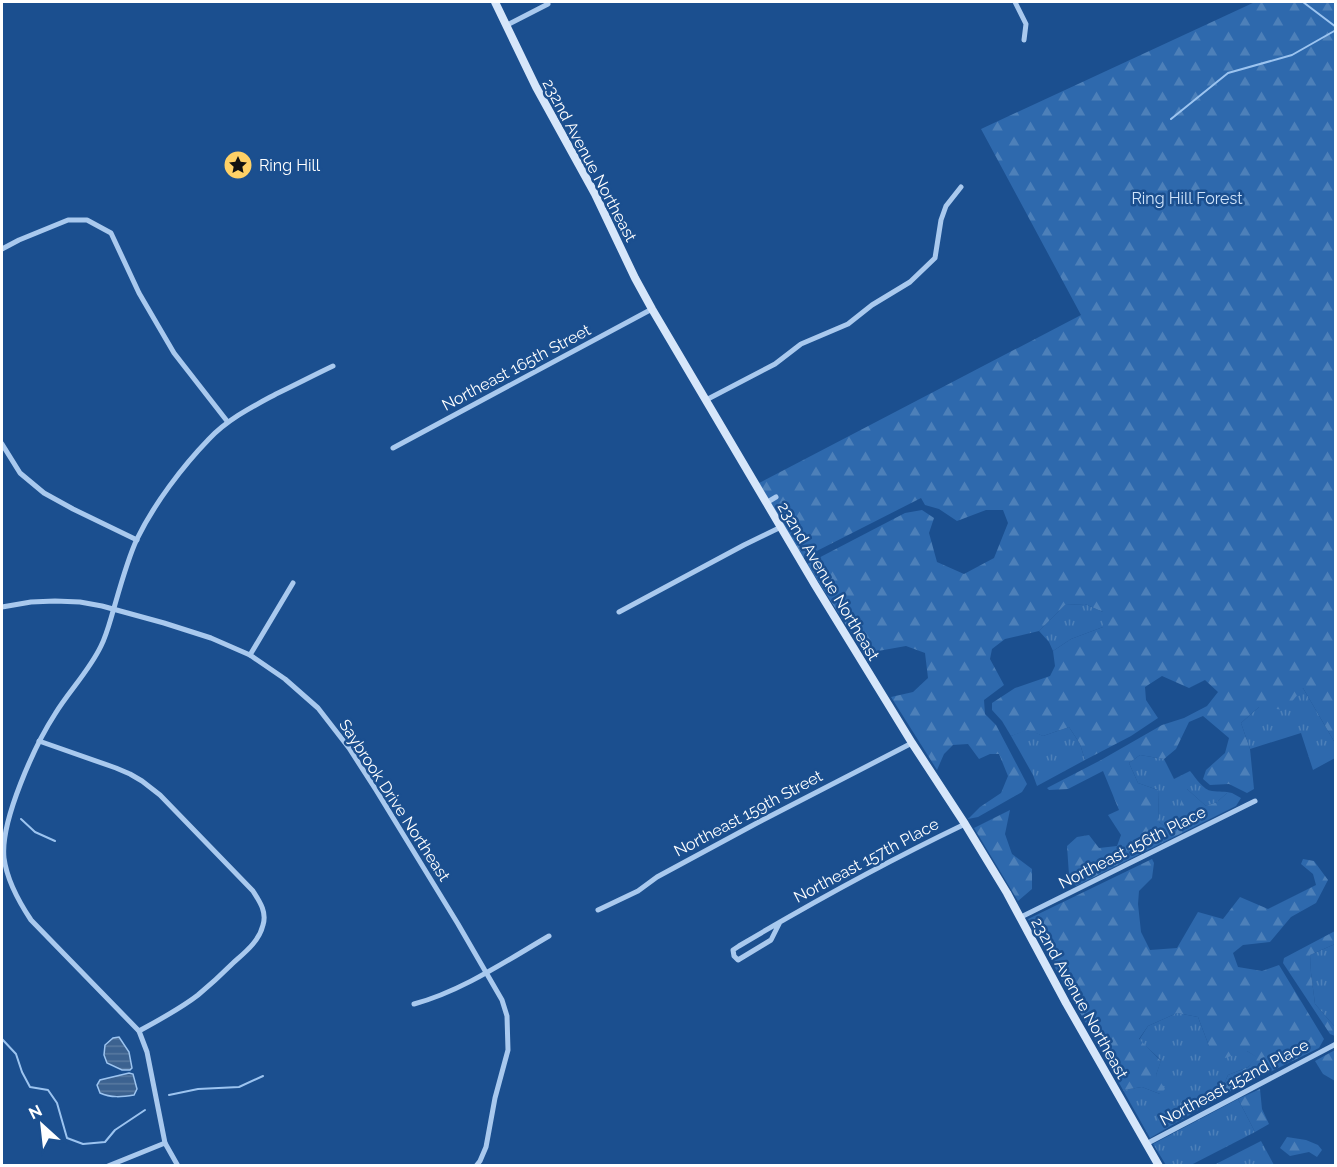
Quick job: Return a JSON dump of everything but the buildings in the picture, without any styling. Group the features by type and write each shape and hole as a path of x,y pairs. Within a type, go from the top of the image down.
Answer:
{"street":[{"name":"232nd Avenue Northeast","path":"495,2 536,87 595,194 652,309 766,503 1021,917 1066,1003 1158,1166"},
{"path":"1015,2 1026,24 1024,40"},
{"path":"507,25 548,4"},
{"path":"706,400 775,364 801,344 848,324 872,305 910,282 935,258 941,220 946,206 961,187"},
{"path":"2,249 68,220 87,220 111,232 139,293 174,353 227,422"},
{"name":"Northeast 165th Street","path":"393,448 652,309"},
{"path":"178,1166 165,1143 147,1052 139,1031 32,920 20,904 3,858 5,835 10,815 39,741 99,650 107,634 113,609 137,540 157,505 186,466 227,422 258,403 333,366"},
{"path":"2,444 20,473 44,493 137,540"},
{"path":"766,503 776,497"},
{"path":"619,612 781,527"},
{"path":"250,655 293,583"},
{"name":"Saybrook Drive Northeast","path":"2,607 31,602 80,602 164,623 211,638 250,655 285,679 318,708 349,748 426,871 502,1000 507,1016 509,1043 486,1147 478,1163"},
{"path":"39,741 130,774 160,795 253,891 264,912 264,923 260,934 244,954 196,996 172,1013 139,1031"},
{"name":"Northeast 159th Street","path":"598,910 638,891 657,877 757,823 912,743"},
{"name":"Northeast 156th Place","path":"1021,917 1255,801"},
{"name":"Northeast 157th Place","path":"780,922 771,940 738,960 734,956 733,950 780,922 900,855 965,824"},
{"path":"414,1004 456,988 549,936"},
{"name":"Northeast 152nd Place","path":"1146,1144 1335,1044"},
{"path":"108,1166 165,1143"}],"green space":[{"name":"Ring Hill Forest","path":"1255,2 1335,2 1335,743 1303,688 1285,710 1259,707 1241,723 1250,749 1254,789 1247,793 1229,784 1210,785 1203,779 1206,770 1225,753 1229,738 1203,716 1189,722 1176,749 1164,759 1140,755 1129,763 1138,783 1158,790 1159,822 1169,830 1184,822 1180,793 1187,789 1206,806 1217,802 1227,793 1232,793 1241,798 1236,806 1076,886 1069,875 1067,846 1077,837 1089,835 1099,848 1117,846 1121,835 1108,815 1119,810 1103,771 1068,789 1049,790 1047,788 1162,725 1184,718 1207,706 1218,692 1205,680 1189,688 1162,676 1145,687 1146,700 1158,718 1131,736 1085,760 1080,744 1069,727 1043,736 1028,730 1011,736 992,710 992,703 1015,688 1050,676 1055,666 1053,651 1071,639 1103,627 1103,612 1085,604 1065,605 1039,631 1005,639 992,649 990,659 1004,685 984,700 985,714 996,725 1027,784 1022,792 978,817 968,819 980,807 1001,793 1008,776 999,754 990,754 979,759 968,744 953,745 944,754 937,770 891,697 913,692 928,678 925,653 906,646 878,651 862,650 807,564 905,513 922,510 934,518 929,533 937,562 964,574 994,558 1008,523 1003,510 986,510 957,521 939,509 925,505 921,498 803,558 759,483 1081,315 981,129"},
{"path":"1085,604 1103,612 1103,627 1071,639 1053,651 1049,642 1039,631 1065,605"},
{"path":"1303,688 1335,743 1335,758 1313,770 1301,733 1250,749 1241,723 1259,707"},
{"path":"1069,727 1080,744 1085,760 1037,786 1011,736 1028,729 1043,736"},
{"path":"1140,755 1164,759 1174,779 1190,771 1209,790 1232,793 1227,793 1217,802 1206,806 1187,789 1184,822 1169,830 1159,822 1158,790 1138,783 1129,763"},
{"path":"1010,810 1005,834 1012,854 1032,869 1032,889 1018,901 974,828"},
{"path":"1152,859 1154,863 1152,878 1139,891 1138,904 1141,932 1150,950 1177,948 1198,912 1223,919 1240,897 1268,909 1316,885 1313,874 1301,864 1303,859 1314,861 1328,880 1316,903 1291,917 1270,942 1243,945 1233,953 1238,967 1262,971 1279,965 1324,1039 1319,1048 1229,1092 1224,1084 1228,1075 1248,1067 1256,1057 1247,1051 1225,1058 1209,1046 1198,1017 1177,1013 1148,1026 1139,1039 1161,1061 1156,1075 1165,1089 1160,1094 1142,1087 1123,1090 1028,919"},
{"path":"1335,931 1335,944 1310,955 1315,1004 1335,1027 1335,1036 1330,1034 1283,963 1284,958"},
{"path":"1335,944 1335,1027 1315,1004 1310,955"},
{"path":"1177,1013 1198,1017 1209,1046 1247,1051 1257,1057 1248,1067 1228,1075 1224,1084 1229,1092 1150,1138 1123,1090 1142,1087 1160,1094 1156,1075 1161,1060 1139,1040 1148,1026"},
{"path":"1335,1050 1335,1081 1323,1074 1315,1061"},
{"path":"1260,1089 1262,1109 1269,1124 1255,1132 1238,1099"},
{"path":"1238,1099 1255,1132 1191,1165 1166,1165 1153,1144"},
{"path":"1287,1137 1306,1140 1318,1145 1322,1150 1317,1157 1309,1152 1290,1156 1280,1148"},
{"path":"1261,1141 1274,1165 1214,1165"}],"shaded area":[{"path":"119,1037 129,1052 132,1068 130,1070 122,1070 107,1063 104,1055 105,1045 113,1038"},
{"path":"133,1074 137,1089 134,1095 117,1097 100,1093 97,1085 100,1080"}],"waterway":[{"path":"1303,2 1336,27"},
{"path":"1171,119 1228,73 1292,55 1336,30"},
{"path":"21,819 35,832 55,841"},
{"path":"2,1039 16,1054 30,1087 48,1090 57,1103 67,1138 83,1144 105,1142 115,1130 145,1110"},
{"path":"169,1095 198,1089 239,1087 263,1076"}],"place":[{"name":"Ring Hill","path":"238,165"}]}
